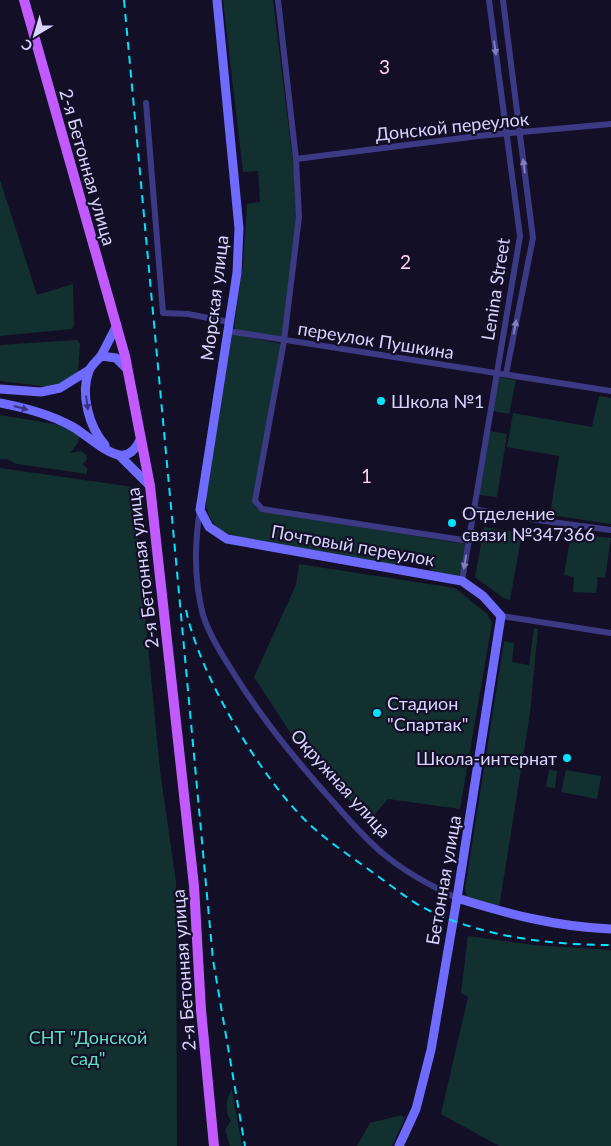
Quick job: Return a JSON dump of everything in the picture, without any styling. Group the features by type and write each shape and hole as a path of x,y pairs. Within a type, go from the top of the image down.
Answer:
{"main road":[{"name":"2-я Бетонная улица","path":"24,0 117,325 128,369 150,486 194,886 200,1010 214,1146"}],"street":[{"name":"Морская улица","path":"200,510 237,273 239,228 217,0"},
{"path":"278,0 296,159 299,217 284,341 255,501 262,509 469,541"},
{"name":"Lenina Street","path":"462,581 520,236 489,0"},
{"name":"Lenina Street","path":"503,0 533,238 506,374"},
{"name":"переулок Пушкина","path":"146,103 162,313 188,314 284,341 611,391"},
{"name":"Донской переулок","path":"296,159 507,134 611,124"},
{"path":"0,389 41,392 60,388 89,370 101,356 117,325"},
{"path":"101,356 116,358 128,369"},
{"path":"89,370 86,388 88,412 96,434 109,450"},
{"path":"0,403 62,421 119,455 150,486"},
{"path":"119,455 131,453 138,446 141,438"},
{"path":"473,509 611,530"},
{"name":"Почтовый переулок","path":"200,510 209,527 227,539 462,581 484,596 501,616"},
{"name":"Окружная улица","path":"200,510 194,564 204,616 218,649 240,684 278,737 363,835 409,873 429,886 458,898 527,919 588,928 611,928"},
{"path":"501,616 611,633"},
{"name":"Бетонная улица","path":"399,1146 416,1109 431,1050 458,898 501,616"}],"green space":[{"path":"223,0 273,0 300,219 283,337 236,330 234,327 243,265 247,204 260,202 258,171 243,172"},
{"path":"0,180 37,295 73,284 74,326 72,329 0,336"},
{"path":"232,335 281,344 253,500 255,507 260,511 465,544 460,577 432,571 424,562 414,558 406,558 398,566 241,539 225,532 214,523 208,511 206,493"},
{"path":"77,340 80,344 78,373 71,386 50,387 0,381 0,345"},
{"path":"498,377 516,380 509,414 493,411"},
{"path":"599,396 611,398 611,524 550,515 559,456 507,447 513,413 592,427"},
{"path":"0,415 73,427 80,432 78,443 70,453 81,451 86,455 87,460 82,464 87,468 87,474 17,464 7,459 0,459"},
{"path":"490,431 507,434 497,497 479,495"},
{"name":"СНТ \"Донской сад\"","path":"0,468 133,487 160,771 176,882 177,1146 0,1146"},
{"path":"484,527 522,533 510,600 503,598 475,577"},
{"path":"571,534 611,538 605,578 598,577 596,593 573,592 574,577 564,575"},
{"name":"Стадион \"Спартак\"","path":"299,564 455,588 487,614 492,623 460,809 388,799 369,821 301,749 254,677 296,585"},
{"path":"534,628 538,629 530,713 499,908 467,898 465,889 504,641 514,643 512,662 529,665"},
{"path":"549,770 557,771 555,788 546,787"},
{"path":"566,770 601,776 597,799 561,792"},
{"path":"468,936 533,945 611,950 611,1146 499,1146 441,1114 468,997 461,993"},
{"path":"232,1090 242,1146 230,1146 225,1130 231,1121 227,1106 228,1097"},
{"path":"401,1115 405,1118 392,1146 357,1146 370,1123"}],"railway":[{"path":"124,0 213,960 245,1146"},
{"path":"186,610 193,636 204,664 218,694 251,752 289,802 324,837 410,899 430,911 451,920 518,938 588,945 611,945"}],"place":[{"name":"Школа №1","path":"381,401"},
{"name":"Отделение связи №347366","path":"452,523"},
{"name":"Стадион \"Спартак\"","path":"377,713"},
{"name":"Школа-интернат","path":"567,758"}],"district":[{"name":"3","path":"385,66"},
{"name":"2","path":"406,261"},
{"name":"1","path":"367,475"}]}
